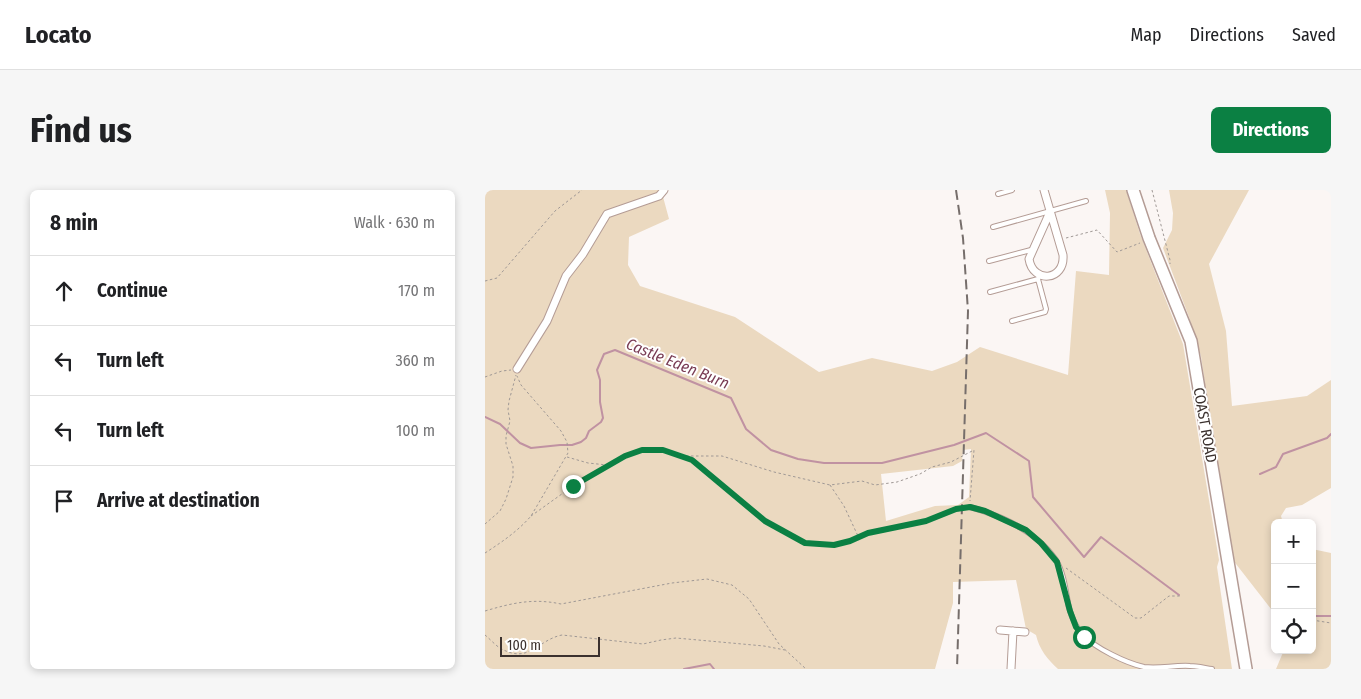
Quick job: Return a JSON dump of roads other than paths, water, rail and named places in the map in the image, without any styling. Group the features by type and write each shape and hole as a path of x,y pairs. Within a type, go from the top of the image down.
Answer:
{"main road":[{"name":"COAST ROAD","path":"1133,190 1191,341 1246,669"}],"street":[{"path":"517,369 547,321 566,276 583,254 607,214 659,196 664,190"},
{"path":"1044,190 1063,255 1062,265 1057,273 1039,277 1030,266 1029,259 1031,250 1050,212"},
{"path":"1000,630 1025,632"},
{"path":"1011,669 1013,631"}],"lane":[{"path":"998,194 1012,190"},
{"path":"993,227 1086,201"},
{"path":"989,260 1031,250"},
{"path":"990,292 1039,277 1047,309 1045,312 1012,321"},
{"path":"970,507 1002,518 1026,530 1041,543 1057,562 1076,627 1084,637 1103,650 1144,667 1163,669 1189,666 1213,669"}],"waterway":[{"name":"Castle Eden Burn","path":"485,417 500,424 520,443 531,448 572,445 581,442 586,438 589,431 601,422 603,418 600,402 600,380 597,370 604,354 615,350 731,398 746,429 771,450 798,459 824,463 882,463 954,445 986,433 1029,461 1033,497 1084,557 1101,537 1179,595"},
{"path":"1260,474 1276,467 1283,454 1327,438 1331,434"},
{"name":"Castle Eden Burn","path":"1316,616 1331,616"},
{"path":"684,669 710,664 714,669"}],"railway":[{"path":"956,190 963,238 968,311 957,669"}]}
